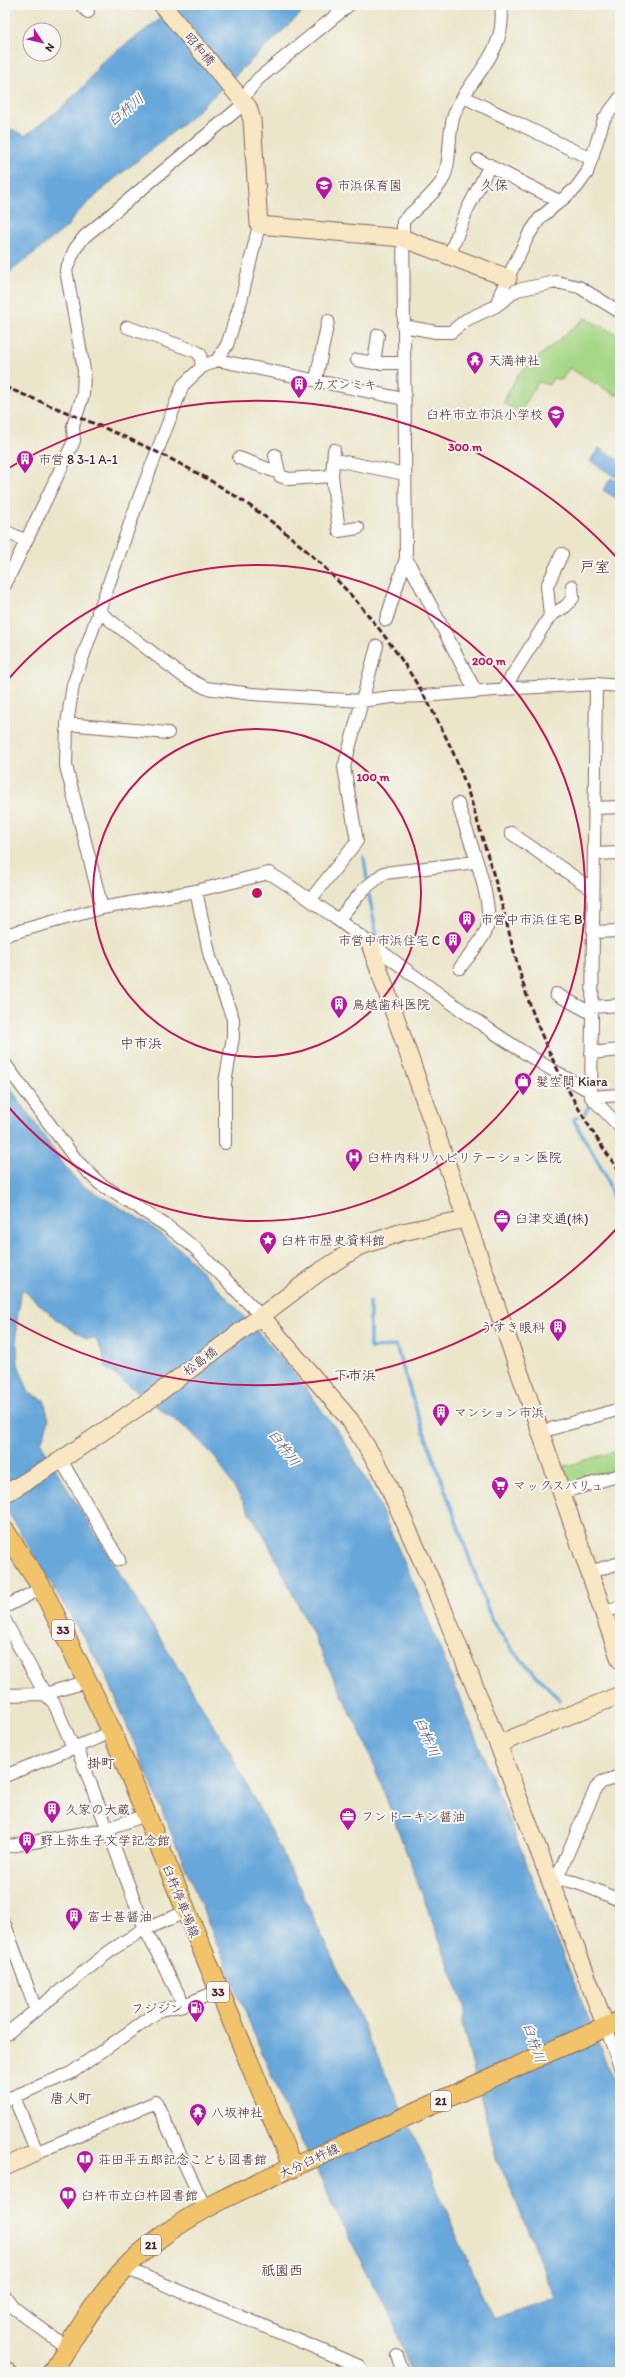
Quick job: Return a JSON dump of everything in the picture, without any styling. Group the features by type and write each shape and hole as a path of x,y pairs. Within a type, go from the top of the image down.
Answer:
{"main road":[{"name":"臼杵停車場線","path":"5,1531 42,1588 89,1681 112,1732 218,1991 298,2166"},
{"name":"大分臼杵線","path":"52,2372 93,2307 125,2268 161,2237 205,2208 608,2026"}],"street":[{"name":"昭和橋","path":"162,5 242,99"},
{"path":"5,585 74,441 73,426 82,395 84,370 66,280 68,260 84,237 242,99 258,79 348,5"},
{"path":"386,620 406,558 403,221 443,179 450,127 454,113 492,53 499,37 502,5"},
{"path":"464,97 585,156 593,156"},
{"path":"496,306 528,236 540,218 578,185 587,173 604,119 620,98"},
{"path":"102,908 66,766 67,724 73,685 98,611 165,428 183,385 202,367 217,360 227,345 238,309 259,225 252,120 242,99"},
{"path":"604,119 620,113"},
{"path":"478,160 559,201"},
{"path":"450,256 467,210 490,165"},
{"path":"259,225 402,238 508,278"},
{"path":"403,326 436,332 451,332 466,320 496,306 517,290 556,282 579,287 620,312"},
{"path":"316,380 328,320"},
{"path":"127,327 200,354 202,367"},
{"path":"374,363 378,335"},
{"path":"217,360 404,399"},
{"path":"357,360 374,363 404,363"},
{"path":"275,455 279,473"},
{"path":"358,528 340,531 332,476 335,455 405,474"},
{"path":"239,458 279,473 280,476 289,479 332,476"},
{"path":"5,531 26,541"},
{"path":"550,616 547,586 562,554"},
{"path":"406,558 476,692"},
{"path":"503,690 550,616 573,598 572,586"},
{"path":"98,611 183,676 206,688 252,694 361,701 392,697 596,684 620,686"},
{"path":"311,899 357,841 344,767 377,646"},
{"path":"591,1094 596,684"},
{"path":"67,724 168,733"},
{"path":"458,804 476,862 489,914 487,928 460,968"},
{"path":"594,808 620,807"},
{"path":"511,833 593,890"},
{"path":"594,854 620,853"},
{"path":"338,920 364,889 384,873 476,862"},
{"path":"5,935 102,908 196,891 268,873 311,899 472,1018 547,1068 591,1094 620,1127"},
{"path":"196,891 210,957 233,1019 233,1037 225,1083 225,1143"},
{"path":"593,932 620,931"},
{"path":"370,944 620,1660"},
{"path":"556,994 591,1010 620,1005"},
{"path":"591,1053 620,1050"},
{"path":"5,1064 82,1166 99,1182 167,1226 195,1248 257,1319 350,1420 381,1470 437,1594 553,1880 608,2026 620,2067"},
{"path":"591,1094 620,1095"},
{"name":"松島橋","path":"5,1494 59,1461 148,1402 321,1271 358,1247 402,1232 466,1219"},
{"path":"540,1432 620,1408"},
{"path":"59,1461 119,1560"},
{"path":"562,1493 620,1475"},
{"path":"589,1572 620,1563"},
{"path":"5,1607 42,1588"},
{"path":"603,1612 620,1607"},
{"path":"5,1621 45,1694 54,1703 73,1747 78,1750 106,1830 145,1929 184,2005"},
{"path":"5,1695 45,1694 89,1681"},
{"path":"498,1744 620,1695"},
{"path":"5,1776 112,1732"},
{"path":"553,1880 596,1788 602,1782 620,1776"},
{"path":"5,1847 106,1830 146,1815"},
{"path":"553,1880 577,1883 620,1900"},
{"path":"5,2035 110,1951 145,1929 185,1912"},
{"path":"5,1925 36,2010"},
{"path":"35,2153 10,2098 71,2074 160,2010 184,2005 218,1991"},
{"path":"5,2168 35,2153 156,2102 205,2208"},
{"path":"125,2268 359,2366 359,2372"},
{"path":"5,2296 13,2307 67,2348"},
{"path":"397,2356 403,2372"}],"green space":[{"path":"585,318 620,336 620,391 617,396 569,368 562,380 553,378 549,385 538,382 521,412 503,403 518,374"},
{"path":"620,1450 620,1470 570,1485 563,1467"}],"water":[{"name":"臼杵川","path":"179,5 310,5 189,119 112,181 76,214 67,227 5,276 5,131 12,129 25,136 63,107 86,84 102,62"},
{"path":"599,448 620,461 620,480 590,461"},
{"path":"611,478 620,483 620,491 616,498 603,490"},
{"name":"臼杵川","path":"5,1080 60,1160 80,1184 148,1224 181,1250 233,1304 290,1368 342,1437 375,1496 416,1589 620,2097 620,2372 411,2372 394,2325 331,2202 322,2179 289,2118 106,1675 5,1507","holes":["22,1289 57,1320 87,1339 95,1338 103,1353 106,1368 191,1432 216,1458 266,1539 365,1742 464,2006 462,2024 497,2161 508,2182 555,2298 492,2319 420,2149 298,1884 229,1750 59,1475 41,1443 49,1420 44,1400 29,1393 18,1364 16,1327"]}],"waterway":[{"path":"364,858 367,879"},
{"path":"369,895 378,942"},
{"path":"585,1113 589,1106"},
{"path":"578,1117 573,1119 605,1174 620,1217"},
{"path":"370,1302 370,1348 396,1346 418,1415 492,1621 513,1651 560,1700"}],"railway":[{"path":"5,387 96,424 140,444 184,466 227,491 268,519 306,550 341,584 373,622 402,661 428,703 451,748 463,776 495,879 520,974 533,1014 565,1085 591,1130 620,1172"}],"place":[{"name":"市浜保育園","path":"324,200"},
{"name":"天満神社","path":"475,375"},
{"name":"カズンミキ","path":"299,399"},
{"name":"臼杵市立市浜小学校","path":"556,429"},
{"name":"市営 8 3-1 A-1","path":"25,474"},
{"name":"市営中市浜住宅 B","path":"467,934"},
{"name":"市営中市浜住宅 C","path":"453,955"},
{"name":"鳥越歯科医院","path":"339,1019"},
{"name":"髪空間 Kiara","path":"523,1096"},
{"name":"臼杵内科リハビリテーション医院","path":"354,1172"},
{"name":"臼津交通(株)","path":"502,1233"},
{"name":"臼杵市歴史資料館","path":"268,1255"},
{"name":"うすき眼科","path":"558,1342"},
{"name":"マンション市浜","path":"441,1427"},
{"name":"マックスバリュ","path":"500,1500"},
{"name":"久家の大蔵","path":"52,1824"},
{"name":"フンドーキン醤油","path":"348,1831"},
{"name":"野上弥生子文学記念館","path":"27,1855"},
{"name":"富士甚醤油","path":"74,1931"},
{"name":"フジジン","path":"196,2023"},
{"name":"八坂神社","path":"198,2127"},
{"name":"荘田平五郎記念こども図書館","path":"85,2174"},
{"name":"臼杵市立臼杵図書館","path":"68,2210"}],"district":[{"name":"久保","path":"494,185"},
{"name":"戸室","path":"595,567"},
{"name":"中市浜","path":"141,1043"},
{"name":"下市浜","path":"355,1375"},
{"name":"掛町","path":"101,1763"},
{"name":"唐人町","path":"71,2098"},
{"name":"祇園西","path":"282,2270"}]}
